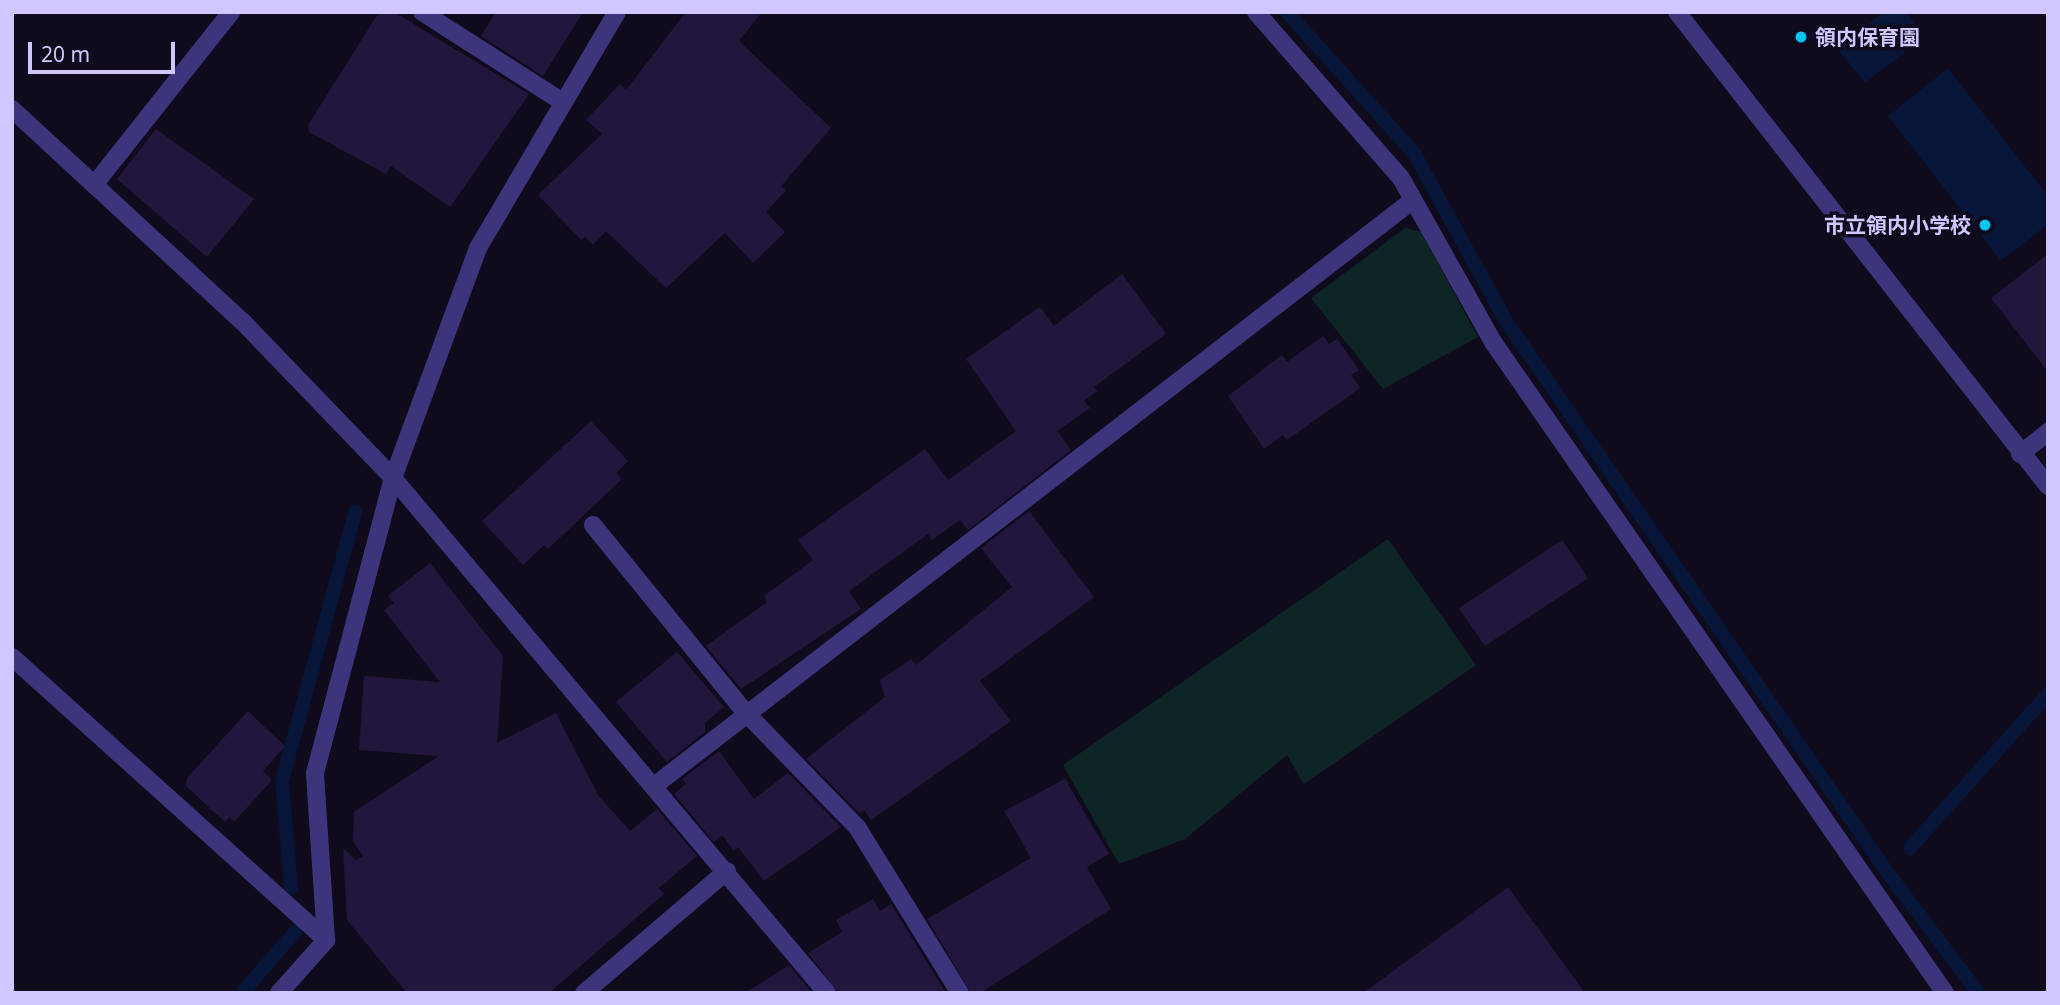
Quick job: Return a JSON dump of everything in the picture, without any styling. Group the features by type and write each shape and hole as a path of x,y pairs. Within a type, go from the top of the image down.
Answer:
{"street":[{"path":"94,184 231,12"},
{"path":"422,12 561,101"},
{"path":"279,993 326,940 315,773 393,478 478,248 561,101 617,12"},
{"path":"1256,12 1401,178 1493,342 1945,993"},
{"path":"1677,12 2020,454 2048,486"},
{"path":"12,109 242,321 393,478 727,871 827,993"},
{"path":"654,786 1413,200"},
{"path":"2020,454 2048,432"},
{"path":"593,525 746,713 857,827 960,993"},
{"path":"12,657 326,940"},
{"path":"584,993 727,871"}],"green space":[{"path":"1405,228 1421,232 1478,337 1383,389 1311,298"},
{"path":"1388,539 1476,665 1304,784 1287,755 1185,839 1119,864 1063,765"}],"water":[{"path":"1883,12 1906,12 1924,37 1865,83 1837,48"},
{"path":"1948,68 2048,196 2048,224 2001,261 1888,116"}],"building":[{"path":"379,12 394,12 529,94 450,207 391,166 386,174 309,132 308,125"},
{"path":"496,12 583,12 543,76 481,36"},
{"path":"686,12 762,12 739,41 831,128 781,186 786,190 766,212 785,232 753,263 725,233 666,288 606,231 593,245 585,237 581,240 538,195 602,134 586,120 620,84 626,90"},
{"path":"156,129 254,199 207,257 117,179"},
{"path":"2048,254 2048,372 1991,298"},
{"path":"1122,274 1166,334 1094,387 1097,391 1084,401 1090,408 1057,431 1071,450 968,530 960,520 932,540 928,534 849,591 861,609 741,689 706,646 767,602 764,596 813,560 798,540 925,449 948,480 1016,431 966,359 1040,307 1054,326"},
{"path":"1323,336 1329,344 1337,339 1359,370 1351,375 1360,388 1287,440 1283,435 1264,449 1228,396 1282,355 1287,362"},
{"path":"591,421 628,461 616,473 622,479 548,549 544,545 523,565 482,521"},
{"path":"1029,511 1094,597 980,681 1011,721 871,820 864,810 859,813 806,759 885,697 880,680 911,659 916,665 1012,587 981,548"},
{"path":"1562,540 1588,578 1485,646 1459,608"},
{"path":"430,563 503,656 497,743 556,713 598,795 630,831 657,809 697,856 659,888 664,894 549,993 407,993 347,920 343,848 356,860 363,856 353,841 354,812 439,756 359,750 364,676 440,682 384,610 394,603 388,596"},
{"path":"677,652 724,707 705,723 705,732 667,762 616,702"},
{"path":"248,711 285,746 263,771 272,780 234,822 230,817 225,822 186,786 187,778"},
{"path":"719,751 754,799 788,773 841,827 764,881 738,847 734,851 722,835 714,842 674,794 686,784 682,779"},
{"path":"1065,779 1109,854 1087,867 1111,909 980,993 971,993 927,919 1031,858 1004,811"},
{"path":"1508,887 1585,993 1363,993"},
{"path":"873,899 880,911 891,904 946,993 838,993 808,953 842,932 836,920"},
{"path":"789,965 812,993 745,993"}],"waterway":[{"path":"1287,12 1414,153 1506,321 1888,873 1978,993"},
{"path":"291,888 282,781 355,512"},
{"path":"1910,848 2048,694"},
{"path":"242,993 295,932"}],"place":[{"name":"領内保育園","path":"1801,37"},
{"name":"市立領内小学校","path":"1985,225"}]}
